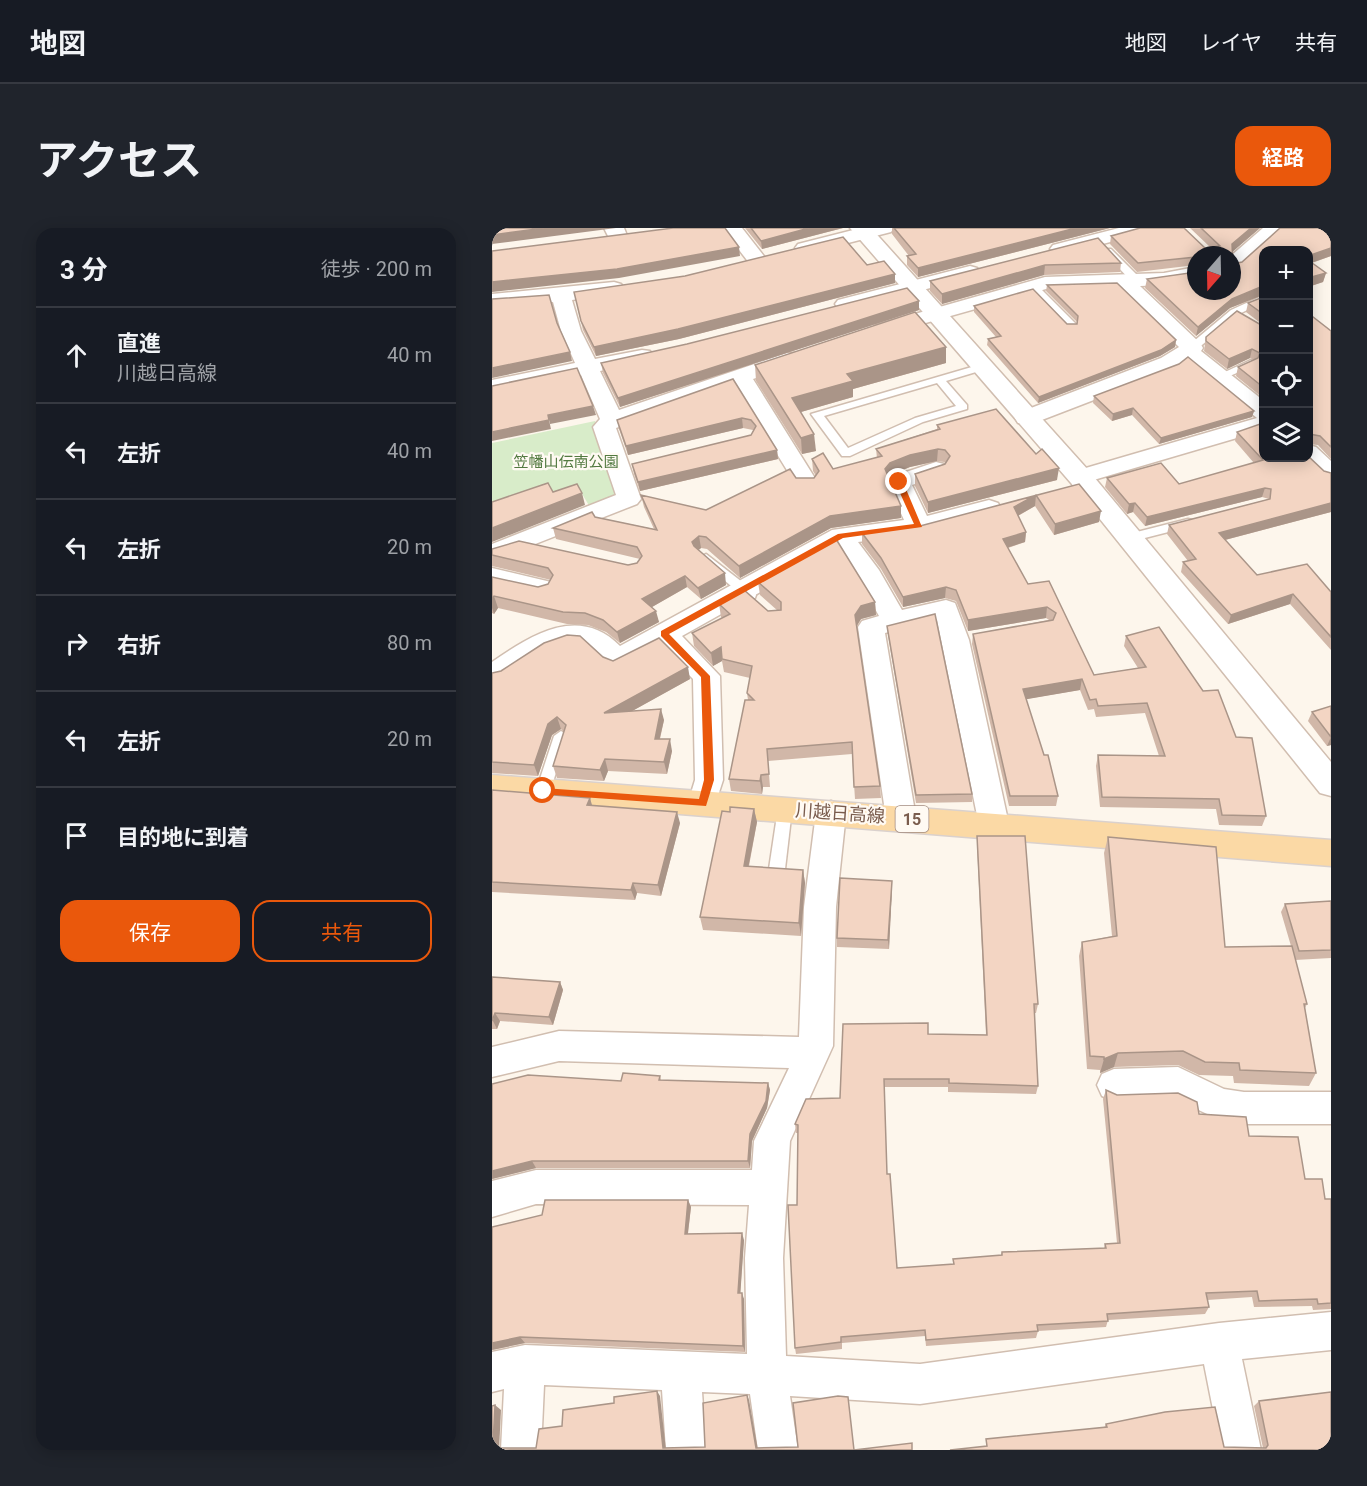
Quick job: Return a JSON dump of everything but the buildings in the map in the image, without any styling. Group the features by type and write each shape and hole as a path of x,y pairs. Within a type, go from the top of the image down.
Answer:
{"main road":[{"name":"川越日高線","path":"492,788 994,825 1331,853"}],"street":[{"path":"732,228 757,260"},
{"path":"1040,254 1142,228"},
{"path":"1241,257 1274,228"},
{"path":"737,265 870,230 912,286 1026,418 1076,483 1129,538 1331,784"},
{"path":"596,240 616,233 640,234"},
{"path":"831,308 993,266"},
{"path":"865,335 1034,287 1063,281 1171,279 1187,275"},
{"path":"1128,279 1190,349 1259,410"},
{"path":"492,300 561,295 630,286"},
{"path":"561,295 571,331 612,420"},
{"path":"1026,418 1169,363 1190,349"},
{"path":"492,553 628,499 628,465 604,427 612,420 741,378 814,351"},
{"path":"492,387 658,352"},
{"path":"741,378 806,483"},
{"path":"1076,483 1259,424"},
{"path":"1313,457 1331,474"},
{"path":"919,526 899,482 936,469"},
{"path":"492,675 540,643 568,635 591,636 617,660 664,633 751,596 841,536 919,526 1017,501"},
{"path":"841,536 870,576 895,621"},
{"path":"520,542 564,552"},
{"path":"492,577 542,588"},
{"path":"901,818 871,627 946,609 961,639 994,825"},
{"path":"664,633 706,676 709,780 703,803"},
{"path":"778,1450 766,1375 764,1258 768,1188 772,1141 816,1046 820,907 831,813"},
{"path":"492,1062 559,1046 813,1053"},
{"path":"1114,1085 1178,1083 1228,1106 1244,1108 1331,1108"},
{"path":"492,1199 536,1186 768,1188"},
{"path":"521,1450 508,1368 680,1371 920,1384 1219,1342 1331,1331"},
{"path":"1219,1342 1241,1450"},
{"path":"680,1371 686,1450"}],"lane":[{"path":"1097,240 1128,279"},
{"path":"1034,287 1072,326"},
{"path":"1190,349 1235,312 1259,300"},
{"path":"1235,312 1245,319"},
{"path":"1219,376 1251,363"},
{"path":"939,379 963,407 919,420 846,453 817,414 939,379 982,367"},
{"path":"1129,538 1196,520"},
{"path":"702,554 751,596"},
{"path":"543,791 561,736"},
{"path":"777,869 785,809"}],"green space":[{"name":"笠幡山伝南公園","path":"595,421 622,498 591,509 581,492 492,511 492,443"}],"route":[{"path":"543,791 703,803 709,780 706,676 664,633 841,536 919,526 899,482"}]}
